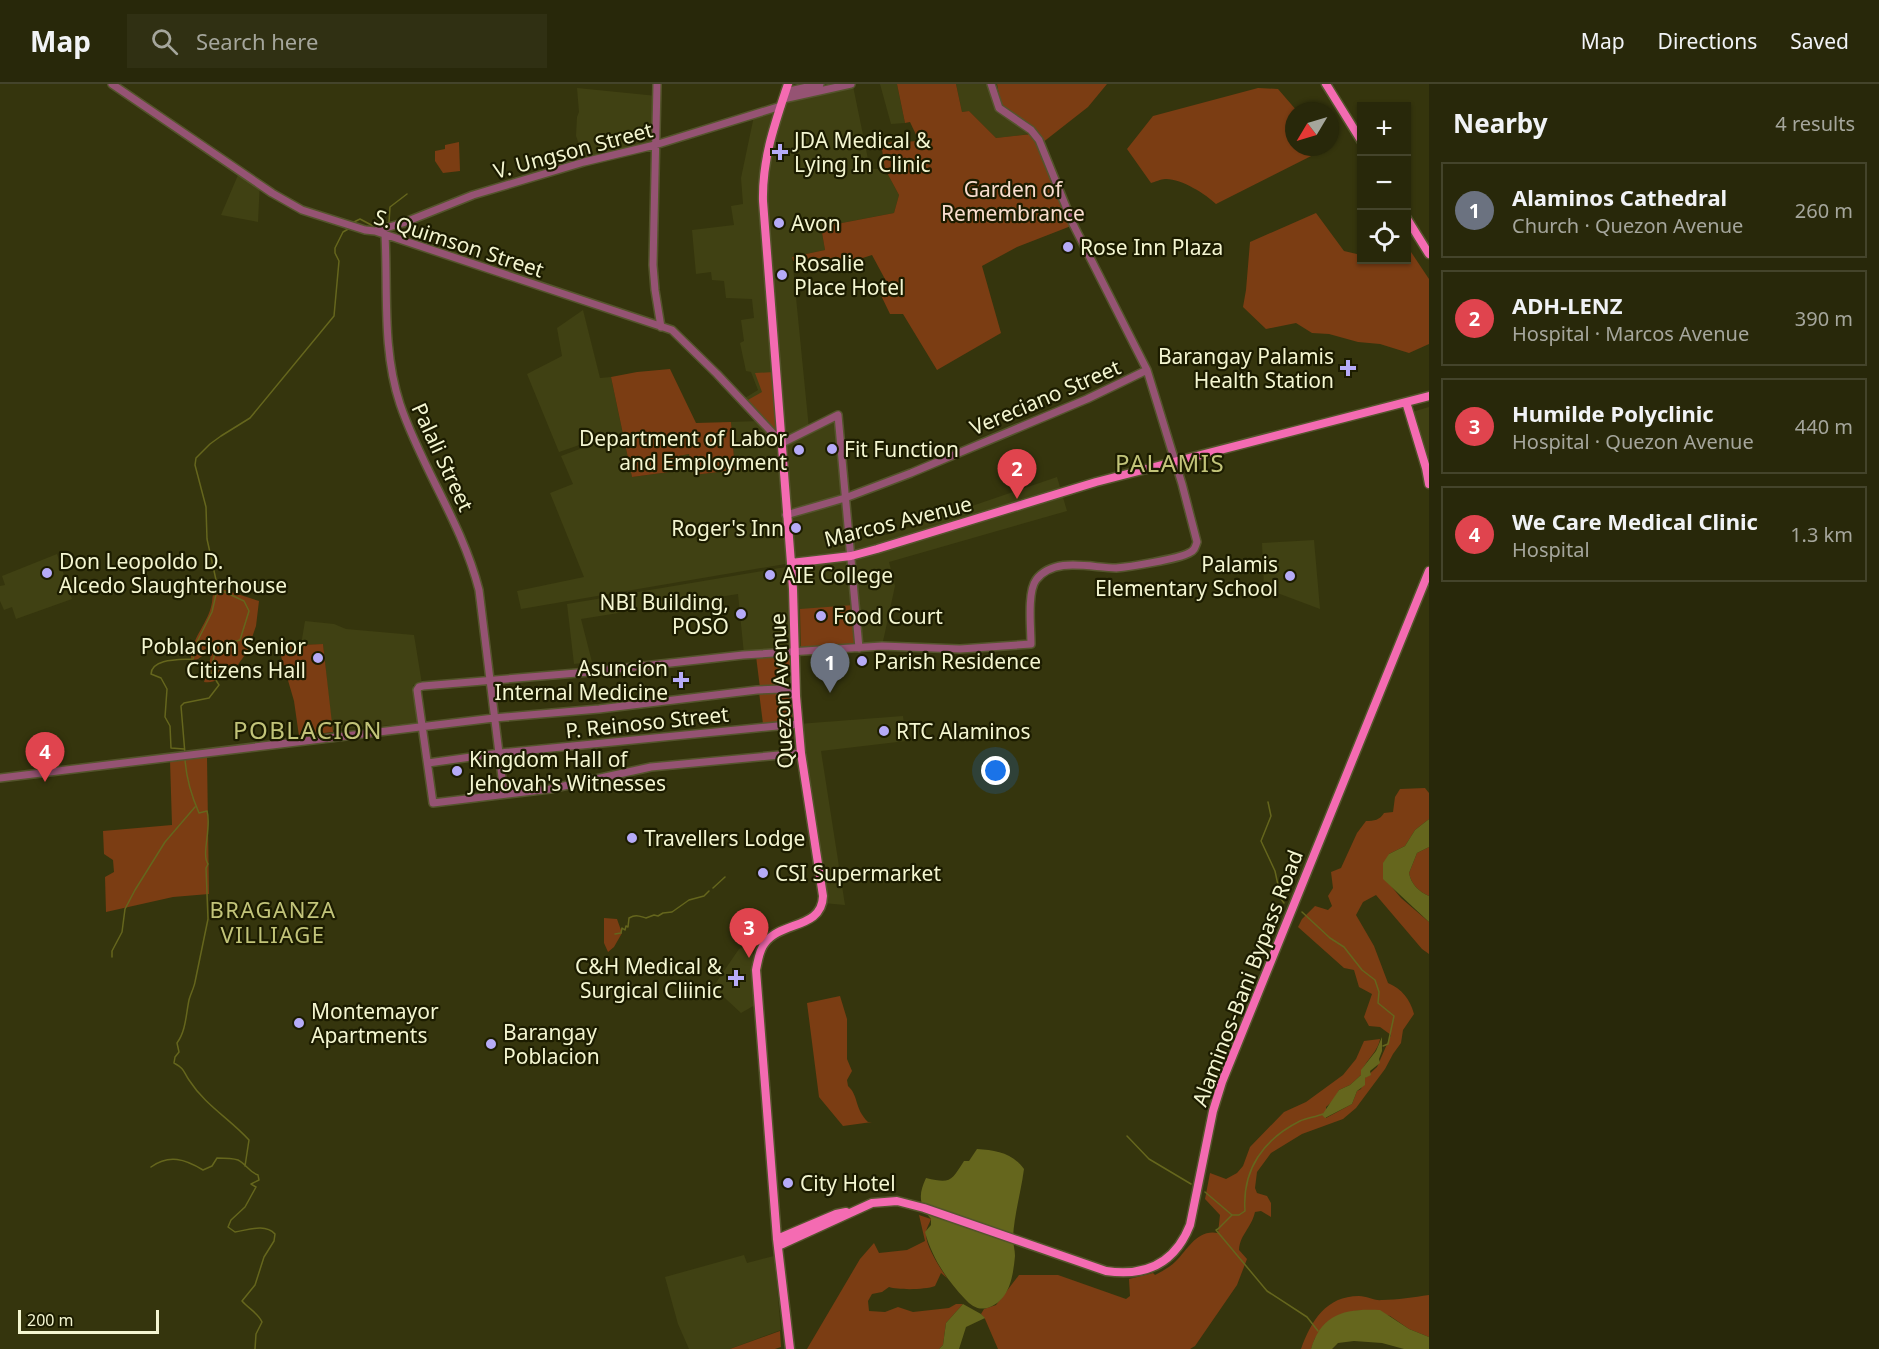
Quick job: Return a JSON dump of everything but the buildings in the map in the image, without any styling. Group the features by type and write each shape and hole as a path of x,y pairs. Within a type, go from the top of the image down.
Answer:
{"main road":[{"path":"1326,84 1357,134"},
{"name":"Quezon Avenue","path":"784,95 767,151 763,185 786,514 792,563 798,724 823,903 812,919 775,933 764,944 756,970 777,1242 790,1349"},
{"path":"1411,224 1429,254"},
{"name":"Marcos Avenue","path":"792,563 851,556 964,524 1096,482 1429,396"},
{"path":"1403,403 1421,468 1429,482"},
{"name":"Alaminos-Bani Bypass Road","path":"777,1242 837,1220 852,1210 879,1201 897,1201 909,1203 1106,1271 1118,1273 1140,1271 1160,1263 1175,1251 1190,1225 1213,1111 1222,1082 1429,571"}],"street":[{"name":"S. Quimson Street","path":"112,84 214,155 302,210 365,230 375,231 672,330 782,443"},
{"path":"657,84 653,265 661,327"},
{"path":"813,89 820,84"},
{"path":"813,89 851,84"},
{"path":"801,753 651,767 549,789 433,802 417,690 419,687 743,655 882,646 960,649 1030,644 1032,591 1034,583 1043,573 1062,566 1080,564 1113,568 1140,565 1187,555 1194,550 1197,542 1176,462 1147,370 1073,224 1039,140 1031,130 999,108 991,84"},
{"name":"V. Ungson Street","path":"375,231 403,223 473,195 584,162 655,145 784,95 813,89"},
{"name":"Palali Street","path":"385,235 388,338 399,402 420,453 456,523 472,561 478,590 504,794"},
{"name":"Vereciano Street","path":"786,514 844,498 911,473 1087,399 1147,370"},
{"path":"782,443 838,416 859,648"},
{"path":"781,689 789,684 796,673"},
{"path":"0,777 168,759 494,718 599,709 757,690 781,689 796,696"},
{"name":"P. Reinoso Street","path":"428,763 500,753 798,724"}],"shaded area":[{"path":"880,84 897,84 905,123 891,124"},
{"path":"956,84 989,84 995,107 1030,134 996,138 969,111 962,112"},
{"path":"853,86 870,169 885,169 899,195 894,213 821,227 825,250 792,257 809,429 838,415 850,540 890,534 1057,477 1067,511 889,562 895,586 882,646 796,652 791,563 521,609 517,591 584,577 550,493 573,484 561,456 619,436 600,438 559,452 527,374 562,356 557,328 583,310 600,378 611,377 632,477 677,471 679,456 690,454 694,475 735,470 731,422 758,421 740,401 758,390 751,372 746,371 740,343 744,341 741,320 754,318 752,299 726,298 724,281 712,280 711,272 696,274 692,230 734,225 731,206 743,204 741,178 754,116 786,102"},
{"path":"577,88 657,96 655,146 585,161 576,136 579,112"},
{"path":"241,168 260,181 258,222 221,215"},
{"path":"1429,407 1429,464 1412,412"},
{"name":"Palamis Elementary School","path":"1314,540 1320,609 1264,588 1262,543"},
{"path":"57,554 72,599 16,619 12,607 4,610 0,601 0,586 5,585 2,576"},
{"path":"786,567 792,650 744,654 738,594 581,619 592,662 574,664 567,604"},
{"path":"305,621 334,624 346,629 414,635 422,684 413,685 418,723 332,730 323,644 301,645"},
{"path":"903,716 906,741 821,751 845,905 823,903 798,724"},
{"path":"1429,819 1429,847 1417,853 1409,873 1416,887 1429,896 1429,922 1383,879 1383,863 1389,854 1405,846 1415,830"},
{"name":"C&H Medical & Surgical Cliinic","path":"748,945 755,957 755,1005 741,1013 713,987 739,949"},
{"path":"1382,1037 1380,1063 1370,1071 1371,1075 1365,1078 1365,1085 1357,1091 1352,1104 1325,1118 1322,1115 1339,1090 1350,1085 1361,1075 1361,1070 1376,1051"},
{"path":"977,1149 1003,1153 1014,1159 1024,1169 1016,1212 1013,1240 1015,1256 1009,1286 997,1303 983,1309 976,1308 968,1302 952,1284 936,1260 925,1232 931,1225 931,1219 921,1199 926,1178 941,1181 950,1179 964,1161 969,1161"},
{"path":"744,1255 747,1263 774,1256 781,1330 730,1349 689,1349 678,1324 665,1277"},
{"path":"963,1304 985,1318 966,1327 959,1349 939,1349 943,1345 946,1323"},
{"path":"1356,1310 1380,1310 1409,1329 1429,1337 1429,1349 1404,1349 1382,1343 1354,1341 1338,1343 1332,1349 1311,1349 1321,1328 1336,1316"}],"green space":[{"name":"Garden of Remembrance","path":"897,84 956,84 962,112 969,111 996,138 1032,134 1071,226 1017,247 982,266 1001,333 937,370 903,314 890,314 876,285 886,281 872,255 841,265 834,264 829,257 793,261 792,257 825,250 821,227 894,213 899,195 885,169 881,143 919,141 910,122 905,123"},
{"path":"997,84 1107,84 1088,107 1042,143 1001,106"},
{"path":"1258,88 1278,89 1289,102 1285,102 1285,156 1311,156 1216,204 1199,191 1178,181 1165,179 1151,183 1127,149 1153,116"},
{"path":"459,142 460,171 443,173 435,161 435,151 445,149 445,145"},
{"path":"1316,213 1344,251 1357,254 1357,264 1411,264 1411,252 1429,279 1429,344 1409,353 1380,344 1312,333 1296,323 1266,329 1243,307 1250,242"},
{"path":"670,369 696,423 731,422 735,470 694,475 689,454 679,456 677,471 632,477 611,377"},
{"path":"774,372 780,435 746,401 762,392 755,373"},
{"path":"214,588 259,601 256,626 247,652 232,673 224,671 216,680 204,682 212,649 191,661 191,653 209,614"},
{"path":"854,605 856,644 801,647 800,609"},
{"path":"323,644 333,732 299,736 294,701 278,646"},
{"path":"792,655 784,679 775,685 760,688 756,656"},
{"path":"759,692 790,694 793,721 763,724"},
{"path":"207,757 209,894 173,897 106,912 105,877 114,872 113,860 104,854 103,831 172,825 170,760"},
{"path":"1425,788 1429,793 1429,819 1415,830 1405,846 1389,854 1386,880 1401,898 1429,922 1429,954 1422,949 1376,895 1363,902 1356,915 1374,946 1388,983 1405,995 1414,1014 1403,1030 1401,1043 1385,1069 1356,1108 1343,1119 1302,1134 1271,1153 1257,1172 1255,1188 1257,1193 1267,1196 1271,1203 1271,1217 1261,1211 1255,1212 1240,1244 1239,1250 1247,1259 1237,1285 1195,1346 1190,1349 998,1349 981,1314 984,1309 996,1305 1019,1275 1058,1275 1126,1299 1130,1296 1129,1279 1153,1273 1155,1275 1174,1263 1199,1237 1204,1234 1218,1233 1220,1215 1205,1199 1210,1173 1226,1179 1237,1173 1243,1166 1250,1147 1284,1112 1306,1102 1343,1075 1356,1059 1364,1041 1380,1039 1361,1075 1350,1085 1339,1090 1334,1100 1326,1107 1326,1118 1352,1104 1365,1078 1377,1067 1391,1035 1380,1027 1369,1026 1364,1017 1372,994 1359,987 1354,970 1344,968 1298,927 1302,919 1315,906 1328,910 1332,906 1328,896 1333,888 1331,872 1341,868 1357,833 1366,821 1376,820 1384,813 1393,812 1395,797 1400,789"},
{"path":"1429,847 1429,896 1416,887 1409,873 1417,853"},
{"path":"604,918 617,919 622,933 614,947 608,952 604,943"},
{"path":"840,996 847,1019 847,1059 852,1071 847,1080 848,1086 864,1117 868,1122 872,1122 843,1126 819,1097 807,1003"},
{"path":"919,1215 931,1219 926,1238 947,1278 941,1273 935,1286 912,1289 889,1287 882,1292 872,1294 868,1301 869,1311 885,1312 898,1307 913,1312 963,1304 946,1323 943,1345 939,1349 807,1349 860,1259 874,1243 879,1253 907,1250 925,1241"},
{"path":"1429,1295 1429,1337 1409,1329 1390,1316 1371,1310 1354,1311 1315,1338 1311,1349 1301,1349 1315,1320 1321,1312 1337,1300 1359,1296 1379,1300"},
{"path":"780,1331 781,1347 730,1349"}],"waterway":[{"path":"387,225 390,207 407,194"},
{"path":"354,222 360,219 377,228"},
{"path":"185,754 181,706 184,703 209,698 219,685 210,671 215,653 240,640 249,611 244,601 218,589 207,539 206,507 195,465 196,458 210,444 250,418 334,316 339,261 335,248 343,232 350,228"},
{"path":"184,749 171,748 170,726 165,717 167,689 161,678 151,674 156,665 161,662 193,659 197,642 212,612 217,590"},
{"path":"185,759 196,807 199,813 207,811 208,817 206,854 208,919 184,1028 177,1043 179,1052 174,1063 182,1069 202,1097 249,1140 245,1166"},
{"path":"1268,802 1271,816 1261,841 1275,871 1281,899 1284,903"},
{"path":"112,957 112,951 122,932 125,909 135,890 165,842 195,807"},
{"path":"713,888 725,877"},
{"path":"615,934 621,933 622,928 625,930 626,926 628,927 631,917 646,918 672,912 689,900 704,896 709,891"},
{"path":"1302,912 1330,938 1344,947 1362,970 1375,980 1379,992 1378,1003 1394,1016 1388,1044 1383,1046"},
{"path":"1318,1331 1307,1317 1267,1291 1216,1230 1232,1215 1239,1215 1245,1211 1247,1182 1258,1157 1266,1146 1287,1128 1300,1121 1323,1114"},
{"path":"1127,1136 1149,1159 1191,1184"},
{"path":"151,1167 171,1159 190,1163 203,1170 212,1166 217,1158 228,1158 238,1160 258,1175 259,1180 251,1184 256,1187 245,1207 231,1220 228,1227 235,1232 261,1228 275,1234 274,1241 264,1257 255,1285 242,1301 262,1322 256,1334 255,1349"},
{"path":"1205,1192 1232,1215"}],"place":[{"name":"JDA Medical & Lying In Clinic","path":"780,152"},
{"name":"Avon","path":"779,223"},
{"name":"Rose Inn Plaza","path":"1068,247"},
{"name":"Rosalie Place Hotel","path":"782,275"},
{"name":"Barangay Palamis Health Station","path":"1348,368"},
{"name":"Fit Function","path":"832,449"},
{"name":"Department of Labor and Employment","path":"799,450"},
{"name":"ADH-LENZ","path":"1017,499"},
{"name":"Roger's Inn","path":"796,528"},
{"name":"Don Leopoldo D. Alcedo Slaughterhouse","path":"47,573"},
{"name":"AIE College","path":"770,575"},
{"name":"Palamis Elementary School","path":"1290,576"},
{"name":"NBI Building, POSO","path":"741,614"},
{"name":"Food Court","path":"821,616"},
{"name":"Poblacion Senior Citizens Hall","path":"318,658"},
{"name":"Parish Residence","path":"862,661"},
{"name":"Asuncion Internal Medicine","path":"681,680"},
{"name":"Alaminos Cathedral","path":"830,693"},
{"name":"RTC Alaminos","path":"884,731"},
{"name":"Kingdom Hall of Jehovah's Witnesses","path":"457,771"},
{"name":"We Care Medical Clinic","path":"45,782"},
{"name":"Travellers Lodge","path":"632,838"},
{"name":"CSI Supermarket","path":"763,873"},
{"name":"Humilde Polyclinic","path":"749,958"},
{"name":"C&H Medical & Surgical Cliinic","path":"736,978"},
{"name":"Montemayor Apartments","path":"299,1023"},
{"name":"Barangay Poblacion","path":"491,1044"},
{"name":"City Hotel","path":"788,1183"}],"district":[{"name":"PALAMIS","path":"1170,462"},
{"name":"POBLACION","path":"308,729"},
{"name":"BRAGANZA VILLIAGE","path":"273,922"}]}
